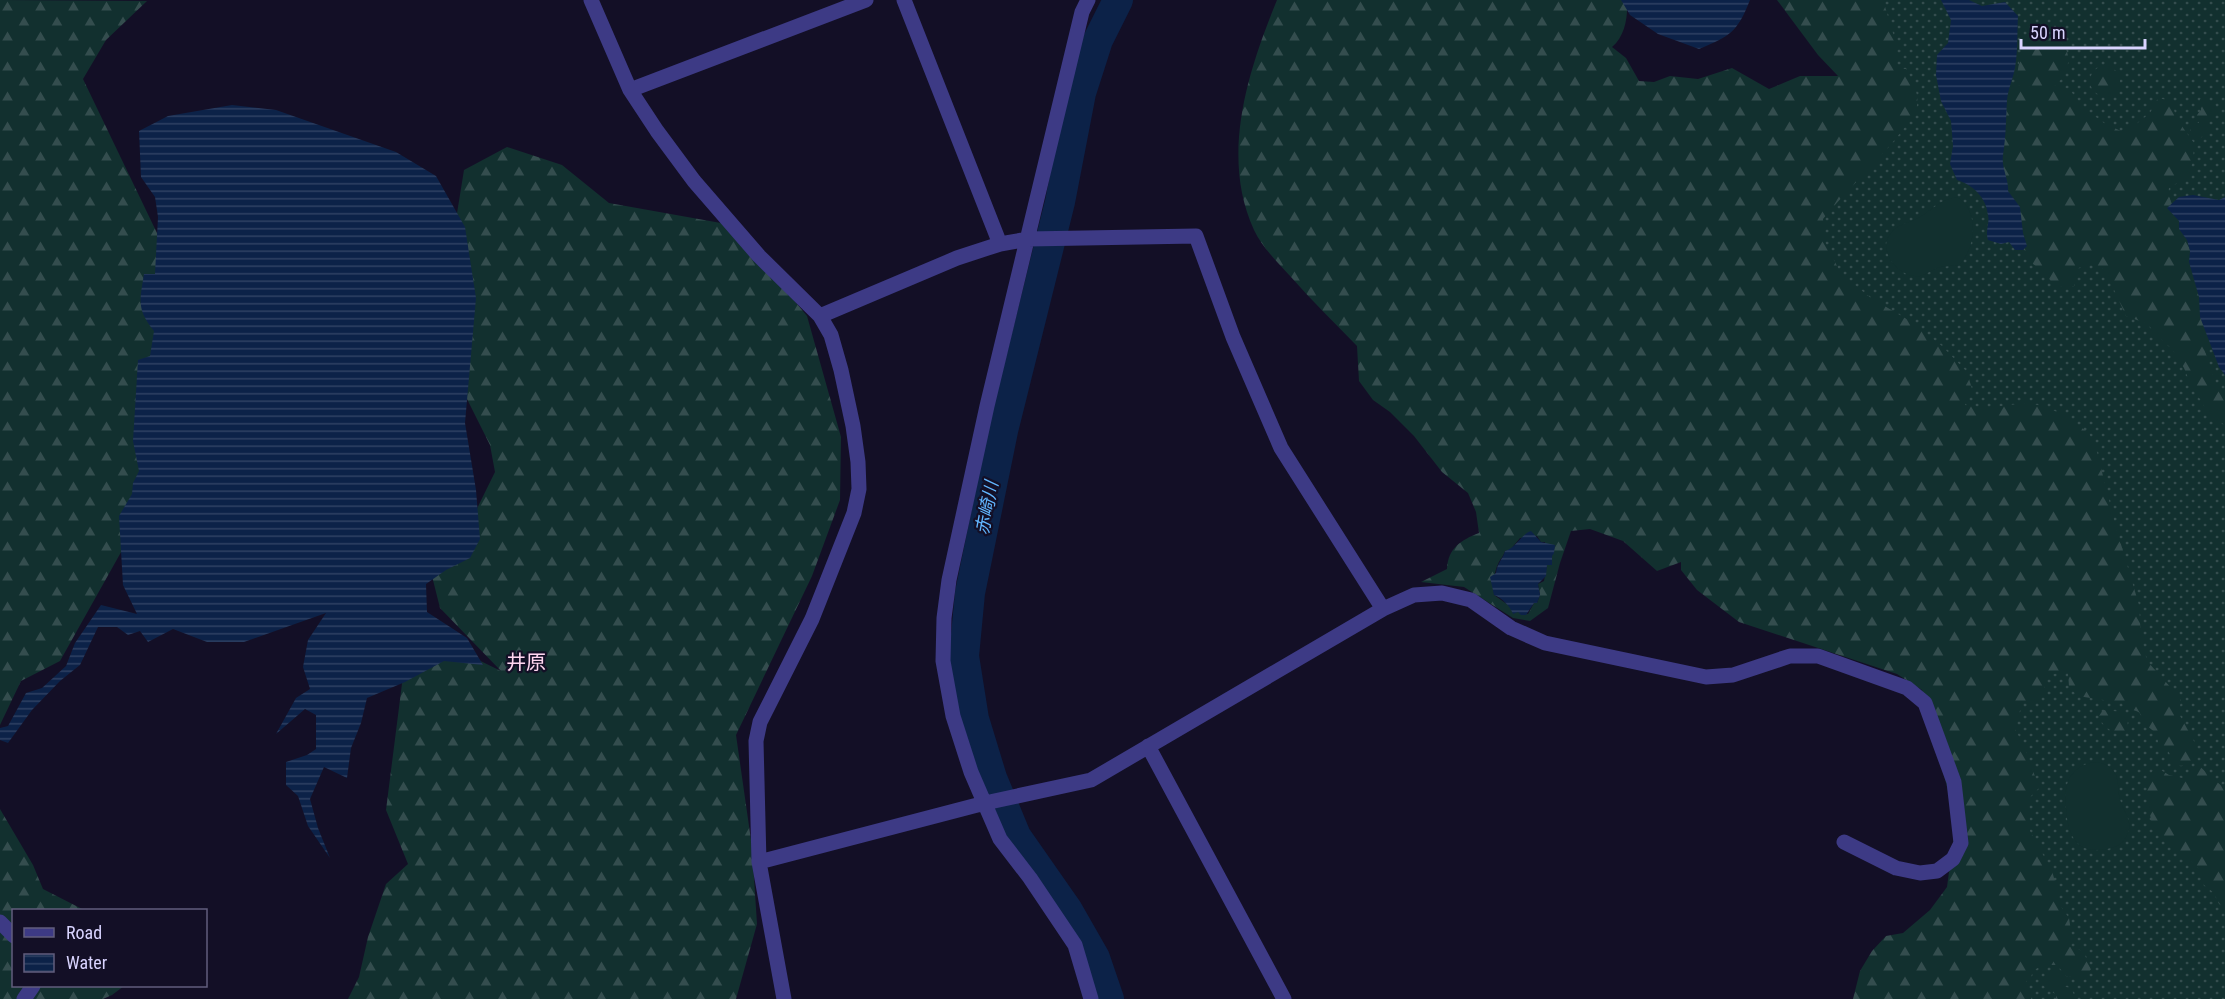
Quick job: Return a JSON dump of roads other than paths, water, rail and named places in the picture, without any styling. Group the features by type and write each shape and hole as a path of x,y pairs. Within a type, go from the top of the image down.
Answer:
{"street":[{"path":"591,0 630,90 694,181 759,256 820,316 831,334 853,426 859,489 854,513 812,619 760,722 756,741 759,861 784,999"},
{"path":"630,90 866,0"},
{"path":"904,0 1000,244"},
{"path":"1088,0 1082,12 987,406 949,580 944,618 943,661 953,716 971,772 999,839 1030,878 1075,945 1091,999"},
{"path":"820,316 957,258 1000,244 1028,238 1196,236 1233,337 1281,448 1383,609"},
{"path":"759,861 985,803 1091,780 1383,609 1414,595 1442,593 1471,600 1511,628 1545,643 1706,677 1733,675 1790,656 1818,656 1907,688 1925,703 1954,782 1961,843 1953,859 1937,872 1920,873 1896,868 1844,842"},
{"path":"1148,746 1284,999"},
{"path":"0,922 12,934"}],"water":[{"path":"1621,0 1750,0 1741,20 1731,32 1699,49 1658,34 1630,15"},
{"path":"1941,0 1969,0 1982,6 2005,2 2018,16 2016,62 2008,96 2003,160 2008,191 2020,207 2027,246 2023,250 2015,250 2009,242 2001,244 1988,240 1987,209 1982,197 1968,185 1957,180 1950,164 1953,146 1951,121 1941,101 1936,75 1937,55 1948,43 1951,20"},
{"path":"232,105 276,110 396,152 436,176 465,227 476,298 465,423 476,490 480,539 470,558 446,570 426,584 427,612 467,638 483,665 444,661 405,682 367,698 361,723 351,748 347,778 324,767 310,799 330,858 308,826 298,796 286,785 286,762 307,755 316,749 316,715 305,709 276,734 296,698 310,689 303,667 308,640 326,613 244,642 207,642 173,629 148,642 140,631 128,635 117,627 98,627 80,665 60,681 32,710 8,743 0,740 0,728 8,726 26,693 42,688 66,666 75,643 101,605 137,614 123,585 119,516 132,494 133,483 139,471 133,441 138,360 150,356 154,331 144,316 141,298 144,274 155,274 158,217 155,197 141,177 139,131 168,116"},
{"path":"2193,195 2219,200 2225,197 2225,375 2219,367 2200,317 2199,297 2189,262 2190,251 2187,240 2179,229 2179,221 2167,208 2179,197"},
{"path":"1531,531 1541,542 1555,545 1552,565 1547,565 1546,576 1538,584 1540,595 1537,603 1534,603 1526,615 1518,612 1513,614 1500,598 1494,595 1490,577 1496,573 1505,551"}],"waterway":[{"name":"赤崎川","path":"1109,999 1095,958 1067,909 1016,836 992,778 974,719 964,656 970,593 1003,431 1060,202 1081,93 1098,40 1118,0"}],"district":[{"name":"井原","path":"526,662"}]}
